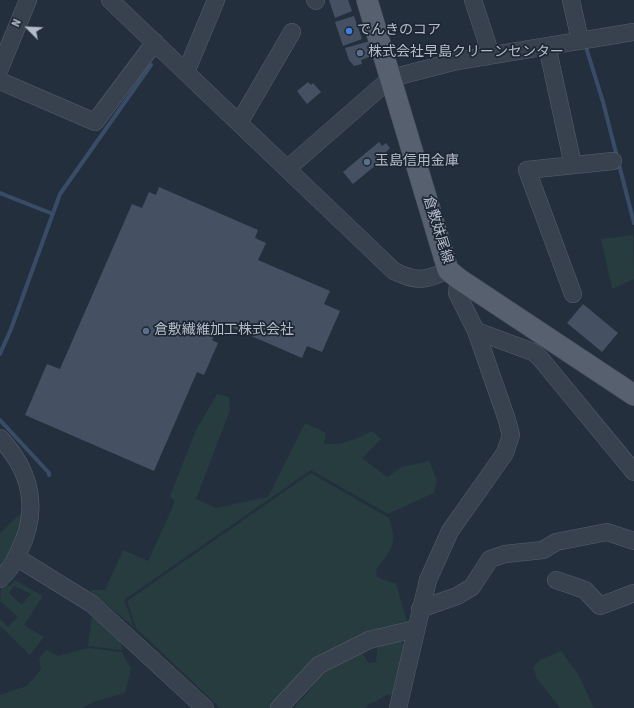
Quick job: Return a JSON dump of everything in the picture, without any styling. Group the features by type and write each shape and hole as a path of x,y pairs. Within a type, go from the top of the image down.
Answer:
{"main road":[{"name":"倉敷妹尾線","path":"367,0 454,274 634,395"}],"street":[{"path":"0,68 28,0"},
{"path":"110,0 394,271 406,277 420,280 454,274 457,293 476,331 511,434 505,453 450,531 428,580 415,629 398,708"},
{"path":"186,72 216,0"},
{"path":"473,0 491,55"},
{"path":"571,0 580,40"},
{"path":"239,122 292,32"},
{"path":"287,169 391,78 458,61 634,32"},
{"path":"0,81 95,122 155,42"},
{"path":"548,46 572,165"},
{"path":"573,294 527,170 613,160"},
{"path":"476,331 533,352 540,358 634,472"},
{"path":"0,438 12,450 22,469 29,489 31,509 27,535 16,557 0,579"},
{"path":"420,609 457,596 472,587 490,560 505,554 543,550 556,542 607,532 634,541"},
{"path":"16,557 92,604 205,708"},
{"path":"556,580 585,590 600,606 634,593"},
{"path":"279,708 319,665 369,640 415,629"}],"green space":[{"path":"633,235 634,279 612,289 601,239"},
{"path":"217,394 229,397 230,410 196,499 216,508 268,497 305,423 326,433 324,444 343,443 372,431 381,439 362,458 387,477 402,467 429,461 437,480 434,493 388,514 311,470 124,600 134,627 89,590 105,590 123,550 148,561 175,502 170,496 196,430"},
{"path":"311,473 389,518 393,534 392,546 376,570 377,577 396,584 407,621 309,667 271,708 220,708 136,628 127,601"},
{"path":"25,509 21,535 0,568 0,533"},
{"path":"15,580 43,596 24,625 44,637 30,655 0,626 0,619 8,627 18,617 0,601 1,589 7,585 10,586","holes":["14,586 31,594 22,605 9,593"]},
{"path":"92,615 120,639 122,650 88,646"},
{"path":"395,640 399,640 407,646 397,695 384,697 368,704 366,708 294,708 309,691 323,671 363,653 368,663 376,662 377,648"},
{"path":"88,648 122,652 131,669 125,693 96,701 82,708 0,708 0,695 27,686 41,669 39,658 46,650 58,656"},
{"path":"561,651 578,674 594,708 560,708 537,679 533,667 540,660"}],"building":[{"path":"329,0 348,0 352,11 335,18"},
{"name":"でんきのコア","path":"354,16 362,39 343,46 335,22"},
{"path":"370,41 374,55 361,60 362,64 354,66 349,60 345,48"},
{"path":"308,82 311,85 313,83 321,92 307,104 297,91"},
{"path":"379,142 382,146 386,143 390,148 386,152 388,155 353,184 343,172"},
{"name":"倉敷繊維加工株式会社","path":"159,187 258,230 255,238 266,243 258,260 330,291 324,304 340,311 322,352 307,346 302,358 219,322 212,340 218,343 204,375 197,372 154,471 25,415 47,364 60,369 132,204 142,208 149,192 156,195"},
{"path":"583,304 618,333 602,352 567,323"}],"waterway":[{"path":"585,44 603,102 634,223"},
{"path":"0,354 11,329 60,194 151,65"},
{"path":"0,193 53,214"},
{"path":"0,420 49,473 49,475"}],"place":[{"name":"でんきのコア","path":"349,31"},
{"name":"株式会社早島クリーンセンター","path":"360,53"},
{"name":"玉島信用金庫","path":"367,162"},
{"name":"倉敷繊維加工株式会社","path":"146,331"}]}
